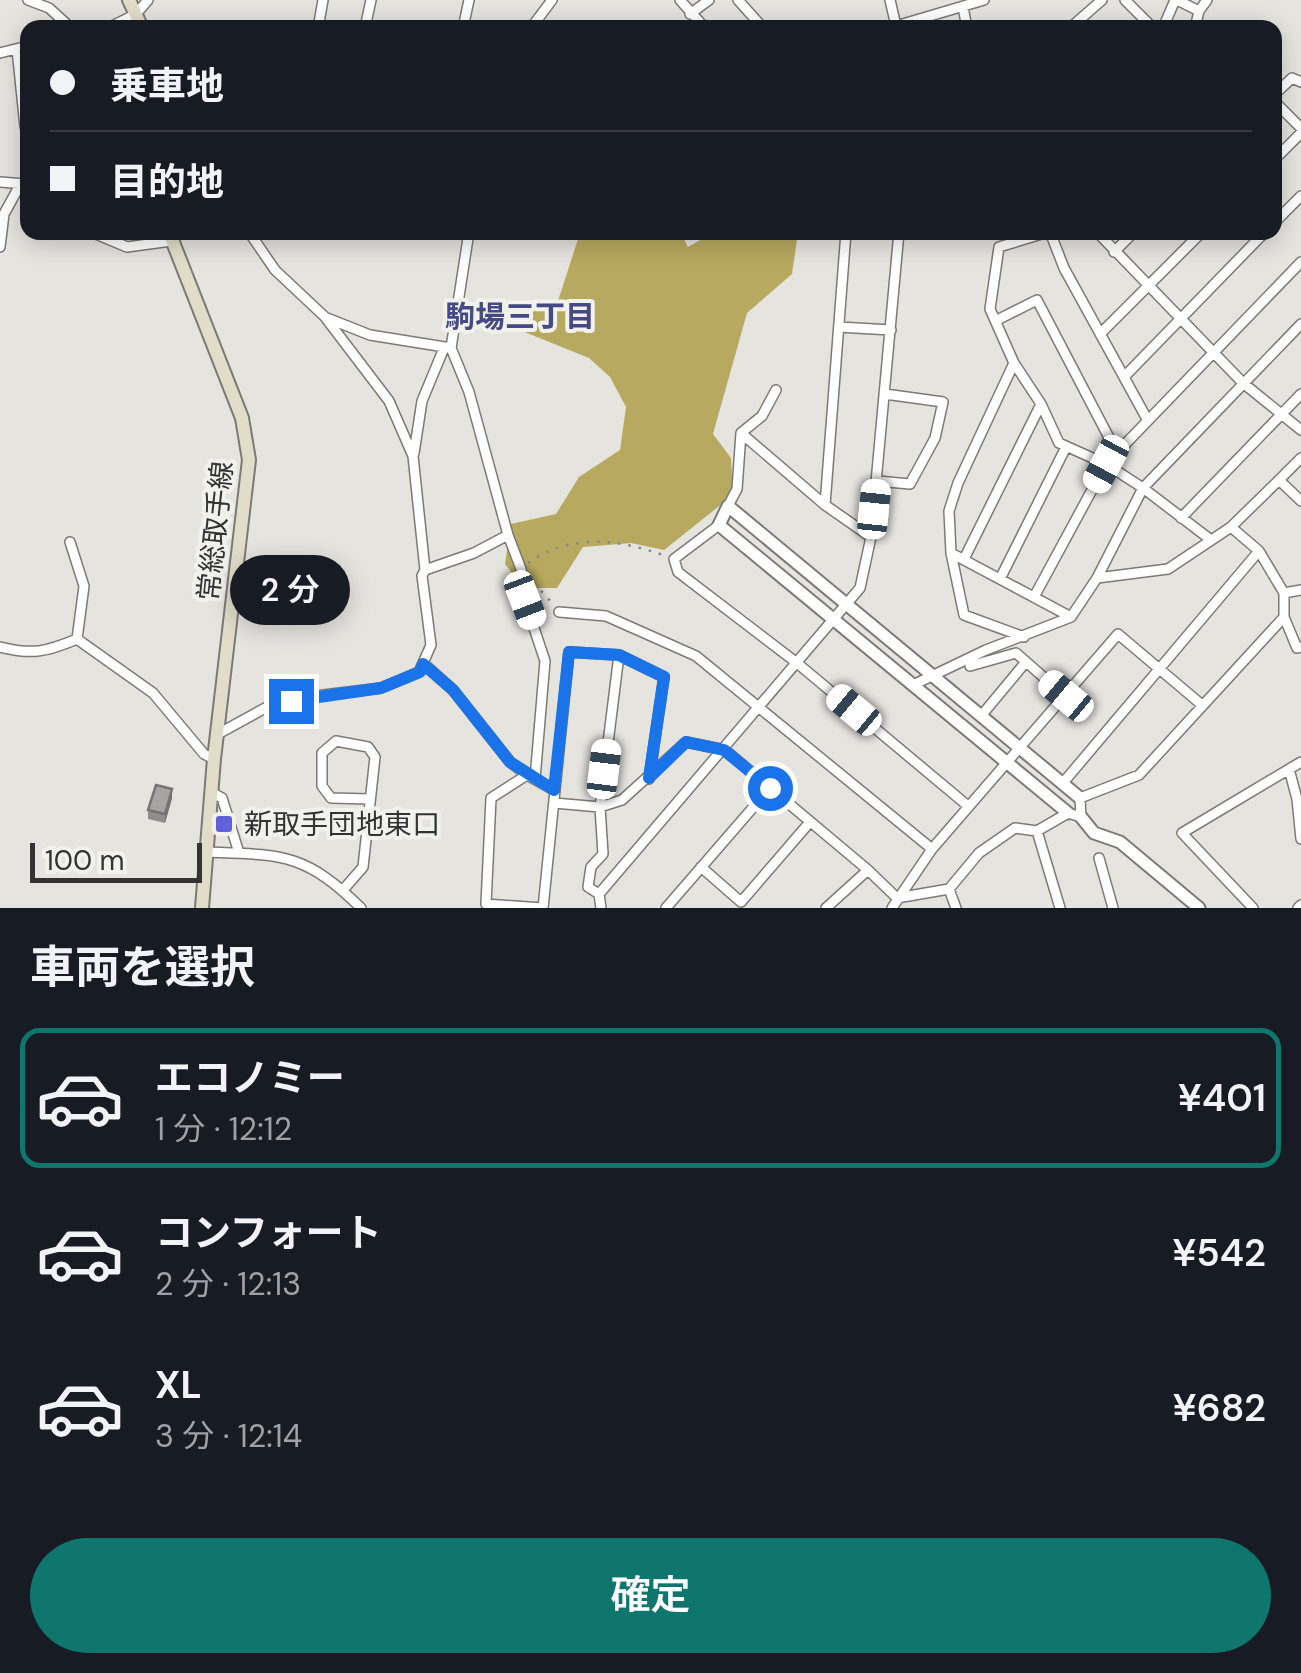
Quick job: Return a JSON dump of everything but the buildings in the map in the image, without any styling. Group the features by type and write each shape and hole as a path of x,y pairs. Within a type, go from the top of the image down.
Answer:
{"main road":[{"path":"128,0 139,20"},
{"name":"常総取手線","path":"171,240 242,418 250,460 216,735 202,908"}],"street":[{"path":"28,0 49,8 62,20"},
{"path":"124,20 136,14 148,0"},
{"path":"540,20 538,18 552,0"},
{"path":"680,0 696,20"},
{"path":"690,14 709,0"},
{"path":"738,0 756,20"},
{"path":"918,20 984,0"},
{"path":"1079,20 1102,0"},
{"path":"1125,0 1144,20"},
{"path":"1176,0 1199,12"},
{"path":"1197,20 1207,0"},
{"path":"963,7 965,20"},
{"path":"936,15 936,20"},
{"path":"1282,110 1301,131 1282,152"},
{"path":"0,247 4,214 20,193"},
{"path":"1282,215 1301,196"},
{"path":"109,240 127,248 158,240"},
{"path":"255,240 275,270 325,317 390,401 414,456"},
{"path":"216,735 268,707 315,696 381,688 420,672 431,645 414,456 422,401 448,348 467,240"},
{"path":"826,505 845,240"},
{"path":"601,908 599,894 860,588 871,537 898,240"},
{"path":"1022,240 999,247 990,309 1059,444 1106,464 1211,540"},
{"path":"1052,240 1147,419"},
{"path":"1103,240 1243,382 1301,430"},
{"path":"1114,252 1126,240"},
{"path":"1100,334 1194,240"},
{"path":"1124,377 1257,240"},
{"path":"1034,597 1116,451 1301,262"},
{"path":"998,320 1037,300 1116,451"},
{"path":"325,317 370,335 448,348"},
{"path":"913,686 986,650 1071,617 1098,578 1144,488 1301,324"},
{"path":"839,327 891,330"},
{"path":"448,348 469,392 545,661 531,777"},
{"path":"1014,362 949,511 951,553 964,615 1024,637"},
{"path":"776,390 762,416 742,433 737,489 719,525 674,559 678,572 797,663 968,806"},
{"path":"876,481 910,484 935,438 943,402 885,394"},
{"path":"1181,518 1301,394"},
{"path":"964,560 1041,404"},
{"path":"742,433 826,505 871,537"},
{"path":"1000,579 1066,446"},
{"path":"1098,578 1168,569 1232,528 1301,458"},
{"path":"1279,480 1301,500"},
{"path":"728,506 1080,798"},
{"path":"719,525 1094,832 1120,842 1199,908"},
{"path":"1232,528 1259,551 1284,593 1284,617 1296,648 1301,647"},
{"path":"425,570 474,553 508,535"},
{"path":"70,542 84,586 78,639"},
{"path":"1062,784 1259,551"},
{"path":"951,553 1071,617"},
{"path":"1284,593 1301,590"},
{"path":"560,612 606,616 696,656 932,849"},
{"path":"1080,798 1140,775 1284,617"},
{"path":"894,903 932,849 1118,634 1202,704"},
{"path":"0,647 28,654 78,639"},
{"path":"78,639 152,693 204,754 214,759"},
{"path":"531,777 491,798 486,904 543,908 569,652 619,655 664,677 649,778"},
{"path":"970,666 1016,654 1066,696"},
{"path":"599,894 588,887 591,867 602,854 600,807 619,655"},
{"path":"981,716 1025,663"},
{"path":"423,664 453,690 510,762 554,790"},
{"path":"343,890 363,866 375,757 368,747 336,741 322,753 322,786 331,798 370,799"},
{"path":"554,802 600,807 622,800 686,742 724,750 868,870 894,903"},
{"path":"1253,908 1182,833 1301,762"},
{"path":"1289,769 1301,839"},
{"path":"666,908 770,788"},
{"path":"211,792 222,798 239,853"},
{"path":"1075,815 1080,798"},
{"path":"894,903 950,889 979,853 1015,828 1037,831 1075,815"},
{"path":"702,867 741,902 810,822"},
{"path":"1037,831 1060,908"},
{"path":"206,852 277,854 297,860 343,890 361,908"},
{"path":"1100,858 1113,908"},
{"path":"826,908 868,870"},
{"path":"950,889 956,908"}],"path":[{"path":"560,612 521,568 559,548 597,540 630,544 674,559"}],"shaded area":[{"path":"578,240 684,240 688,247 700,240 797,240 792,274 747,313 713,434 731,458 733,495 664,550 631,543 583,547 557,588 524,588 505,564 511,524 556,514 579,477 620,450 626,407 610,377 589,358 522,331 528,312 556,307"}],"place":[{"name":"新取手団地東口","path":"224,824"}],"district":[{"name":"駒場三丁目","path":"520,317"}],"route":[{"path":"291,701 381,688 420,672 423,664 453,690 510,762 554,790 569,652 619,655 664,677 649,778 686,742 724,750 770,788"}]}
